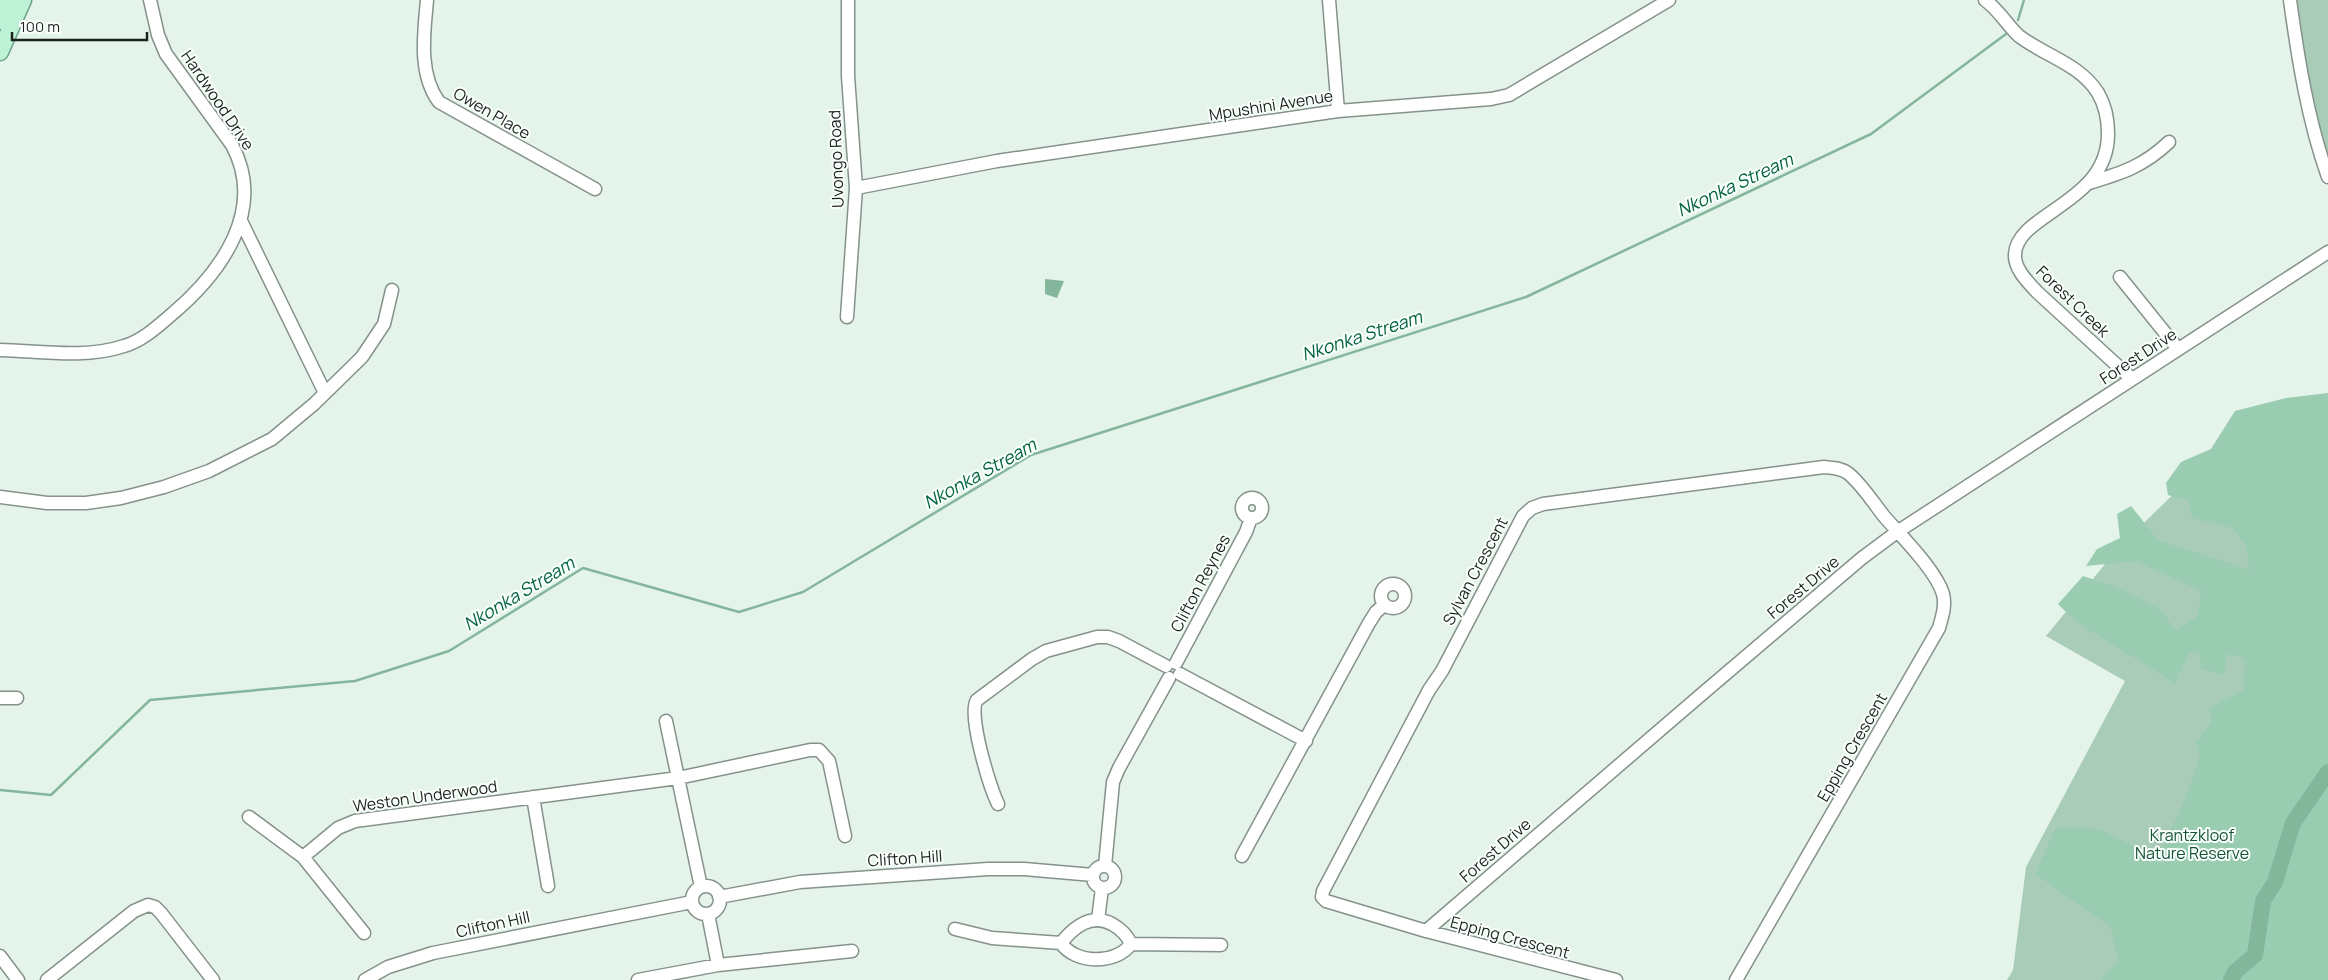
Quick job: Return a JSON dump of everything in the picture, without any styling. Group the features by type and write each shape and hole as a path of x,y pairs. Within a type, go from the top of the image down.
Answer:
{"main road":[{"path":"0,20 9,0"},
{"path":"0,52 23,0"}],"street":[{"name":"Hardwood Drive","path":"0,350 79,353 104,352 126,346 162,322 194,294 221,260 241,220 245,197 245,177 240,160 232,145 166,54 158,35 150,0"},
{"name":"Owen Place","path":"427,0 424,28 425,73 429,86 439,102 595,190"},
{"name":"Uvongo Road","path":"848,0 848,76 856,188 848,317"},
{"path":"1329,0 1338,110"},
{"name":"Mpushini Avenue","path":"856,188 997,162 1338,110 1491,99 1509,95 1669,0"},
{"name":"Forest Creek","path":"1986,0 2018,34 2031,44 2076,70 2090,82 2099,94 2106,112 2108,146 2098,174 2024,236 2018,242 2015,254 2017,265 2024,277 2037,292 2132,379"},
{"path":"2290,0 2309,107 2321,158 2328,177"},
{"path":"2089,183 2128,171 2153,157 2169,142"},
{"path":"241,220 325,393"},
{"name":"Forest Drive","path":"1426,931 1862,558 1897,532 2328,252"},
{"path":"2120,278 2178,349"},
{"path":"0,497 47,503 86,502 121,498 164,487 209,471 272,439 325,393 362,357 384,324 392,290"},
{"name":"Sylvan Crescent","path":"1426,931 1326,901 1322,897 1327,882 1429,690 1442,671 1511,535 1523,516 1532,508 1543,504 1824,467 1839,469 1849,474 1897,532"},
{"name":"Clifton Reynes","path":"1105,866 1113,782 1252,518"},
{"name":"Epping Crescent","path":"1736,980 1939,628 1944,604 1938,584 1897,532"},
{"path":"1242,856 1369,623 1376,612 1384,605"},
{"path":"998,804 990,789 977,733 973,705 1032,658 1046,651 1098,637 1108,637 1119,641 1306,741"},
{"path":"0,698 17,698"},
{"path":"666,721 701,887"},
{"name":"Weston Underwood","path":"303,857 345,823 678,778 810,750 819,750 829,761 845,836"},
{"path":"533,797 548,886"},
{"path":"249,817 303,857 364,934"},
{"path":"1105,866 1112,870 1115,877 1110,886 1102,888 1094,882 1093,875 1096,869 1105,866"},
{"name":"Clifton Hill","path":"719,897 800,882 988,869 1024,869 1093,875"},
{"path":"701,887 715,889 719,897 718,906 708,914 696,910 692,902 694,892 701,887"},
{"path":"1098,920 1102,888"},
{"name":"Clifton Hill","path":"365,980 388,967 433,953 692,902"},
{"path":"47,980 134,911 148,905 155,907 161,913 213,980"},
{"path":"708,914 718,965"},
{"path":"1061,944 1079,926 1098,920 1104,921 1122,931 1131,944"},
{"path":"955,929 992,938 1061,944 1071,955 1104,959 1126,951 1131,944"},
{"name":"Epping Crescent","path":"1426,931 1616,980"},
{"path":"1131,944 1220,945"},
{"path":"638,980 718,965 852,951"},
{"path":"0,956 18,980"}],"green space":[{"path":"2291,0 2328,0 2328,175"},
{"name":"Krantzkloof Nature Reserve","path":"2328,393 2328,980 2101,980 2118,961 2110,926 2035,874 2056,827 2099,829 2152,855 2159,854 2184,802 2200,756 2196,744 2211,723 2211,707 2244,690 2245,658 2227,654 2224,674 2201,669 2199,651 2189,653 2175,683 2075,621 2058,604 2083,576 2114,586 2160,609 2176,631 2198,616 2201,591 2136,561 2086,566 2097,549 2120,538 2117,514 2131,506 2159,541 2249,569 2246,546 2233,528 2192,518 2189,501 2168,495 2166,483 2181,462 2211,449 2235,411 2286,398"},
{"name":"Krantzkloof Nature Reserve","path":"2286,421 2328,980 2007,980 2013,970 2026,867 2125,681 2046,636 2119,547 2218,451"}],"shaded area":[{"path":"1045,279 1064,281 1057,298 1045,294"}],"waterway":[{"name":"Nkonka Stream","path":"2018,20 2024,0"},
{"name":"Nkonka Stream","path":"0,790 51,795 150,700 355,681 449,651 583,568 739,612 803,592 1031,455 1526,297 1871,134 2006,34"},
{"path":"2231,980 2235,972 2255,955 2263,901 2275,882 2293,823 2328,772"}]}
